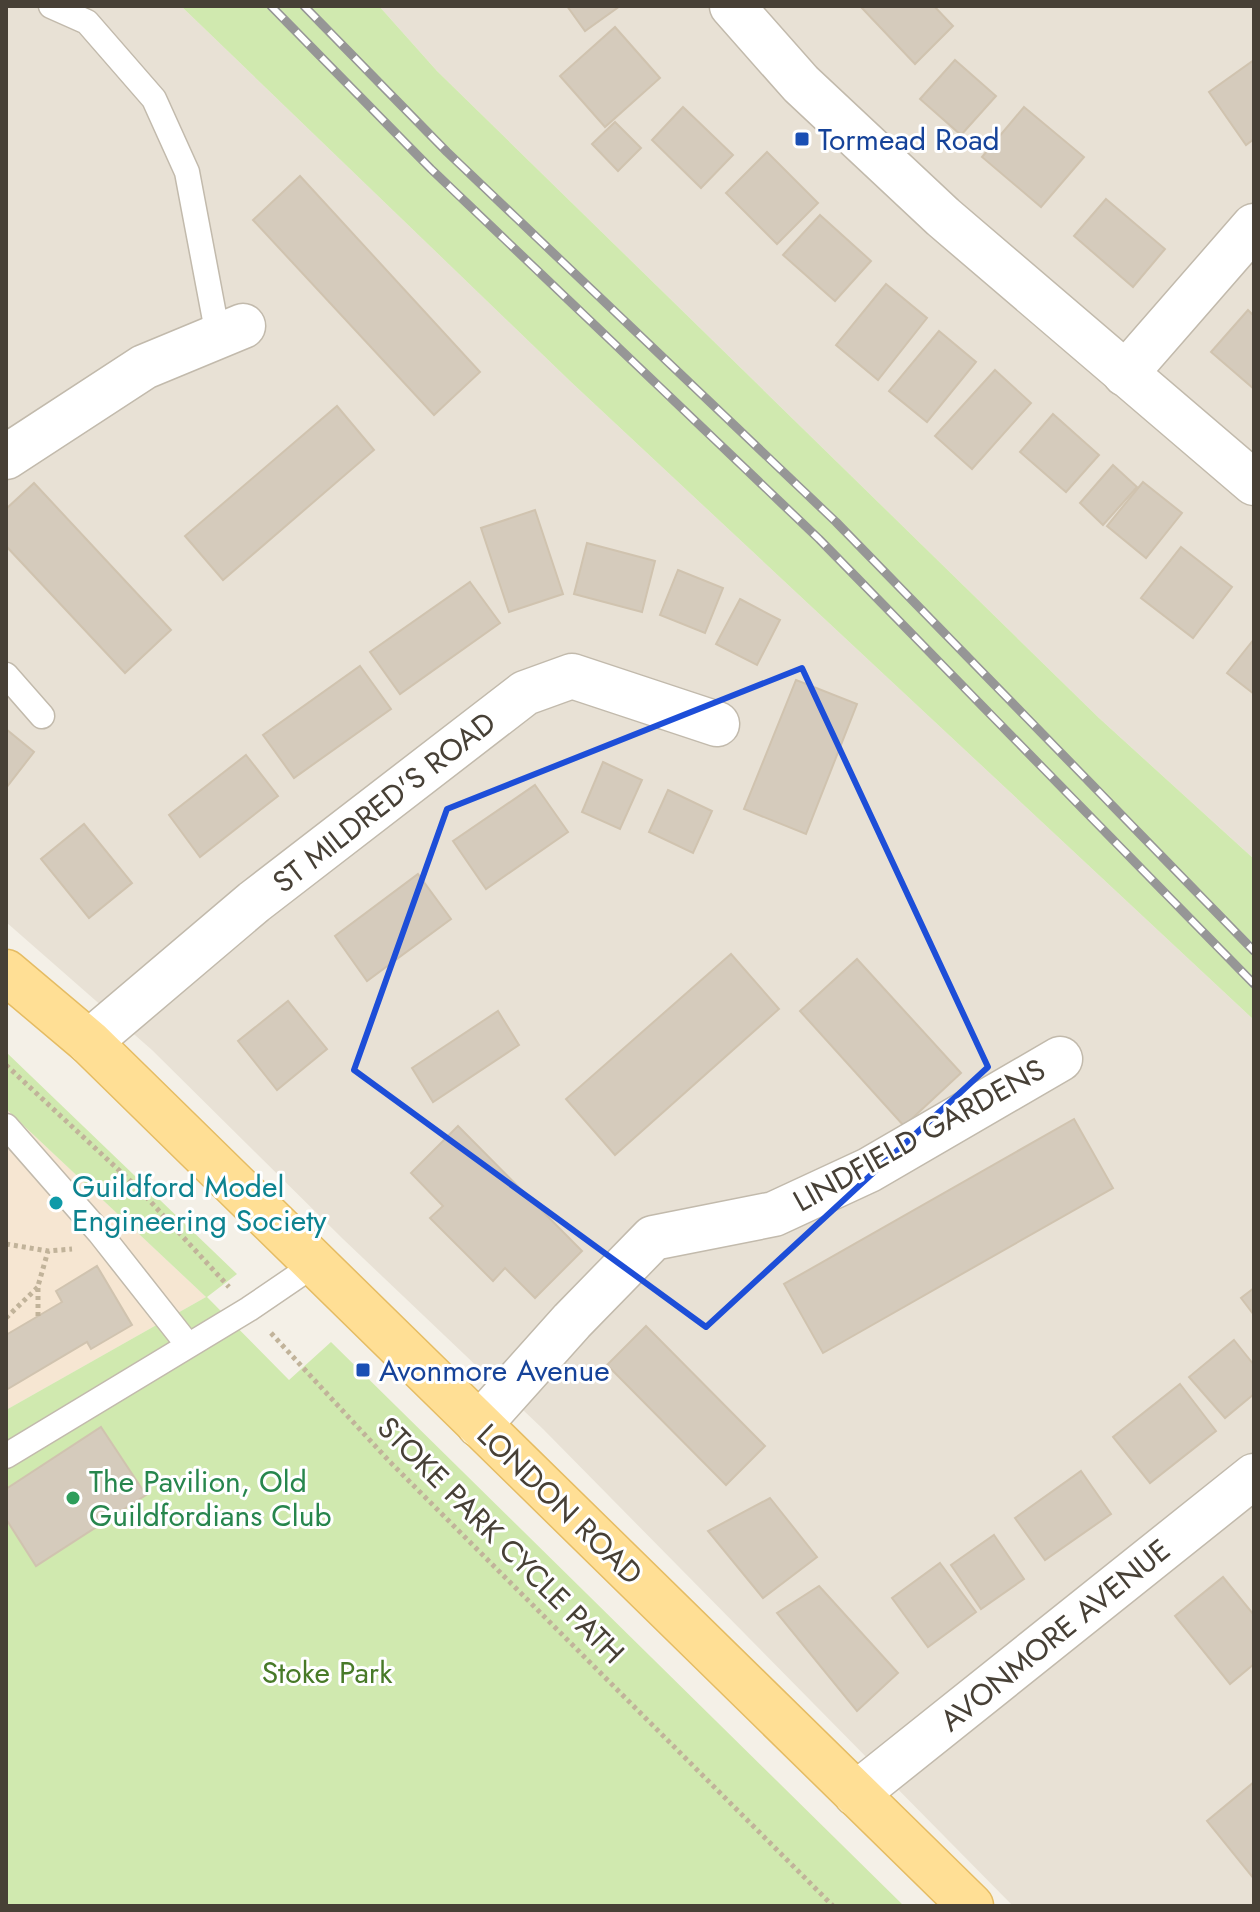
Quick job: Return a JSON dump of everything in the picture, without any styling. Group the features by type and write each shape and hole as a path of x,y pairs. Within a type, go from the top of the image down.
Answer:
{"main road":[{"name":"LONDON ROAD","path":"6,972 89,1042 971,1906"}],"street":[{"path":"732,6 812,95 943,217 1254,483"},
{"path":"1125,374 1254,226"},
{"path":"6,457 144,367 231,331"},
{"name":"ST MILDRED'S ROAD","path":"89,1042 254,902 525,693 572,676 717,724"},
{"name":"LINDFIELD GARDENS","path":"479,1425 572,1321 653,1238 774,1214 869,1170 1060,1059"},
{"name":"AVONMORE AVENUE","path":"856,1794 1254,1476"}],"lane":[{"path":"51,6 87,22 154,99 187,172 231,331"},
{"path":"6,675 42,716"},
{"path":"6,1126 89,1221 188,1345"},
{"path":"6,1456 249,1309 315,1264"}],"path":[{"name":"STOKE PARK CYCLE PATH","path":"6,1065 138,1188 390,1462 833,1906"},
{"path":"6,1244 48,1251 38,1286 38,1316"},
{"path":"6,1318 38,1286"}],"highlighted area":[{"path":"802,668 988,1067 706,1327 354,1070 447,809"}],"shaded area":[{"path":"6,6 181,6 571,382 1254,1020 1254,1906 1013,1906 543,1429 343,1239 152,1050 6,922"},
{"path":"379,6 1254,6 1254,859 1099,718 437,71"},
{"name":"Guildford Model Engineering Society","path":"6,1109 206,1297 6,1410"}],"green space":[{"path":"181,6 379,6 437,71 1099,718 1254,859 1254,1020 571,382"},
{"name":"Stoke Park","path":"6,1052 237,1274 207,1297 289,1380 331,1342 904,1906 6,1906 6,1410 206,1297 6,1109"}],"building":[{"path":"567,6 620,6 585,31"},
{"path":"860,6 934,6 953,26 915,64"},
{"path":"615,27 660,78 605,127 560,76"},
{"path":"955,60 996,96 961,135 920,99"},
{"path":"1254,60 1254,139 1246,145 1209,92"},
{"path":"683,107 733,155 701,188 652,140"},
{"path":"1024,107 1084,157 1041,207 982,157"},
{"path":"615,122 641,148 618,171 592,144"},
{"path":"767,152 818,203 777,244 726,193"},
{"path":"300,176 480,372 434,415 253,220"},
{"path":"1106,199 1165,249 1133,287 1074,236"},
{"path":"820,215 871,261 835,301 783,255"},
{"path":"886,284 927,318 878,380 836,345"},
{"path":"1248,310 1254,316 1254,389 1211,352"},
{"path":"939,331 976,362 927,422 889,391"},
{"path":"995,370 1031,403 972,469 935,436"},
{"path":"337,406 374,450 223,580 185,536"},
{"path":"1053,414 1099,455 1066,492 1020,452"},
{"path":"1113,465 1137,487 1103,525 1080,503"},
{"path":"1143,482 1182,513 1146,558 1107,526"},
{"path":"34,483 171,630 125,673 6,546 6,509"},
{"path":"535,510 563,594 509,612 481,528"},
{"path":"587,543 655,561 642,612 574,594"},
{"path":"1181,547 1232,587 1193,638 1141,598"},
{"path":"678,570 723,588 705,633 660,615"},
{"path":"470,582 500,623 400,694 370,652"},
{"path":"740,599 780,620 757,665 716,644"},
{"path":"1254,639 1254,694 1227,673"},
{"path":"360,666 391,709 294,778 263,735"},
{"path":"796,680 857,704 806,834 744,809"},
{"path":"6,729 34,752 6,788"},
{"path":"246,755 278,796 200,857 169,815"},
{"path":"603,762 642,780 620,829 582,812"},
{"path":"535,785 568,832 486,889 453,841"},
{"path":"668,790 712,811 693,853 649,832"},
{"path":"84,824 132,883 89,918 41,859"},
{"path":"418,874 451,919 367,981 335,936"},
{"path":"731,954 779,1009 615,1155 566,1099"},
{"path":"857,959 961,1073 904,1126 800,1011"},
{"path":"288,1001 327,1049 277,1090 238,1041"},
{"path":"498,1011 519,1045 433,1102 412,1068"},
{"path":"1074,1119 1113,1188 823,1353 784,1284"},
{"path":"458,1126 582,1251 535,1298 505,1268 493,1281 430,1218 443,1206 411,1173"},
{"path":"97,1266 132,1325 91,1349 87,1342 6,1390 6,1335 62,1302 56,1291"},
{"path":"1254,1288 1254,1315 1241,1298"},
{"path":"646,1326 765,1446 726,1485 607,1365"},
{"path":"1234,1340 1254,1365 1254,1394 1225,1418 1189,1377"},
{"path":"1180,1384 1216,1431 1150,1483 1113,1437"},
{"path":"101,1427 146,1495 36,1566 6,1519 6,1489"},
{"path":"1081,1471 1111,1514 1045,1560 1015,1518"},
{"path":"770,1498 817,1557 763,1598 708,1531"},
{"path":"994,1535 1024,1579 981,1609 951,1565"},
{"path":"940,1563 976,1612 928,1647 892,1598"},
{"path":"1223,1577 1254,1615 1254,1664 1230,1684 1175,1616"},
{"path":"819,1586 898,1673 857,1711 777,1613"},
{"path":"1254,1782 1254,1879 1207,1821"}],"railway":[{"path":"271,6 431,169 819,539 1254,984"},
{"path":"304,6 447,152 836,522 1254,951"}],"place":[{"name":"Tormead Road","path":"802,139"},
{"name":"Guildford Model Engineering Society","path":"56,1203"},
{"name":"Avonmore Avenue","path":"363,1370"},
{"name":"The Pavilion, Old Guildfordians Club","path":"73,1498"}]}
